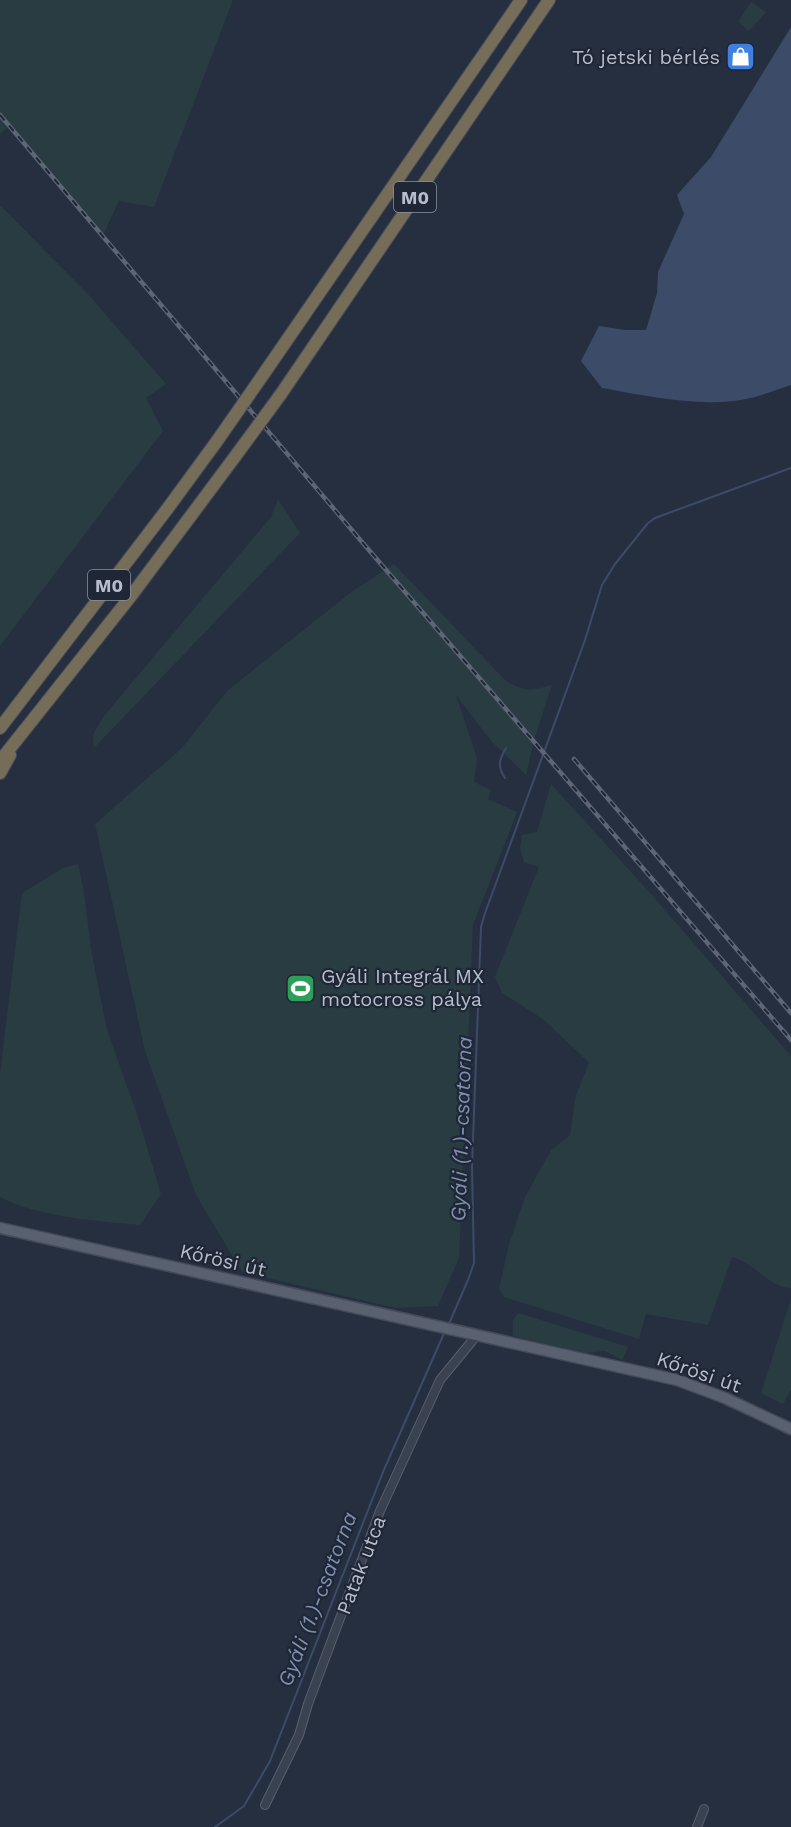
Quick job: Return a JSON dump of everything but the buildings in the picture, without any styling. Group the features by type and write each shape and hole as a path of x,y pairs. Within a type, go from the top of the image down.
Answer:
{"highway":[{"name":"M0","path":"0,728 217,441 520,0"},
{"name":"M0","path":"0,761 131,596 281,394 549,0"},
{"path":"0,773 17,741"}],"main road":[{"name":"Kőrösi út","path":"0,1228 676,1380 725,1398 791,1429"}],"street":[{"name":"Patak utca","path":"265,1805 299,1735 308,1704 380,1511 440,1380 477,1335"},
{"path":"697,1827 704,1809"}],"green space":[{"path":"0,0 233,0 154,207 119,201 102,237 9,125 0,134"},
{"path":"751,2 766,12 749,31 738,22"},
{"path":"0,205 87,293 166,384 146,398 163,431 0,646"},
{"path":"278,499 300,533 94,748 93,734 104,716 271,517"},
{"name":"Gyáli Integrál MX motocross pálya","path":"394,564 506,681 528,689 552,685 535,737 526,775 491,741 456,695 477,758 474,782 491,790 488,799 517,812 473,925 459,1258 438,1306 395,1308 242,1272 196,1195 145,1051 95,824 182,748 228,690 354,590"},
{"path":"551,784 652,895 791,1056 791,1288 775,1283 732,1257 708,1325 646,1314 639,1339 504,1297 499,1289 509,1244 525,1197 551,1150 570,1135 576,1095 589,1063 544,1020 502,993 495,977 539,867 524,862 520,848 522,835 537,832"},
{"path":"78,864 91,950 107,1030 139,1120 161,1194 140,1225 49,1214 0,1197 0,1073 22,893 63,868"},
{"path":"791,1299 791,1390 783,1404 761,1393"},
{"path":"518,1313 628,1347 622,1360 605,1351 585,1353 513,1336 513,1320"}],"water":[{"path":"791,27 791,385 746,399 711,402 674,400 602,388 581,361 599,326 646,330 657,293 658,272 684,214 677,195 711,157"}],"waterway":[{"name":"Gyáli (1.)-csatorna","path":"448,1326 474,1263 472,1167 481,927 585,640 602,585 615,564 648,523 655,518 791,468"},
{"path":"505,778 500,763 506,748"},
{"name":"Gyáli (1.)-csatorna","path":"215,1827 244,1806 270,1761 383,1472 445,1331"}],"railway":[{"path":"0,115 362,542 791,1040"},
{"path":"574,759 791,1013"}],"place":[{"name":"Tó jetski bérlés","path":"741,57"},
{"name":"Gyáli Integrál MX motocross pálya","path":"300,988"}]}
